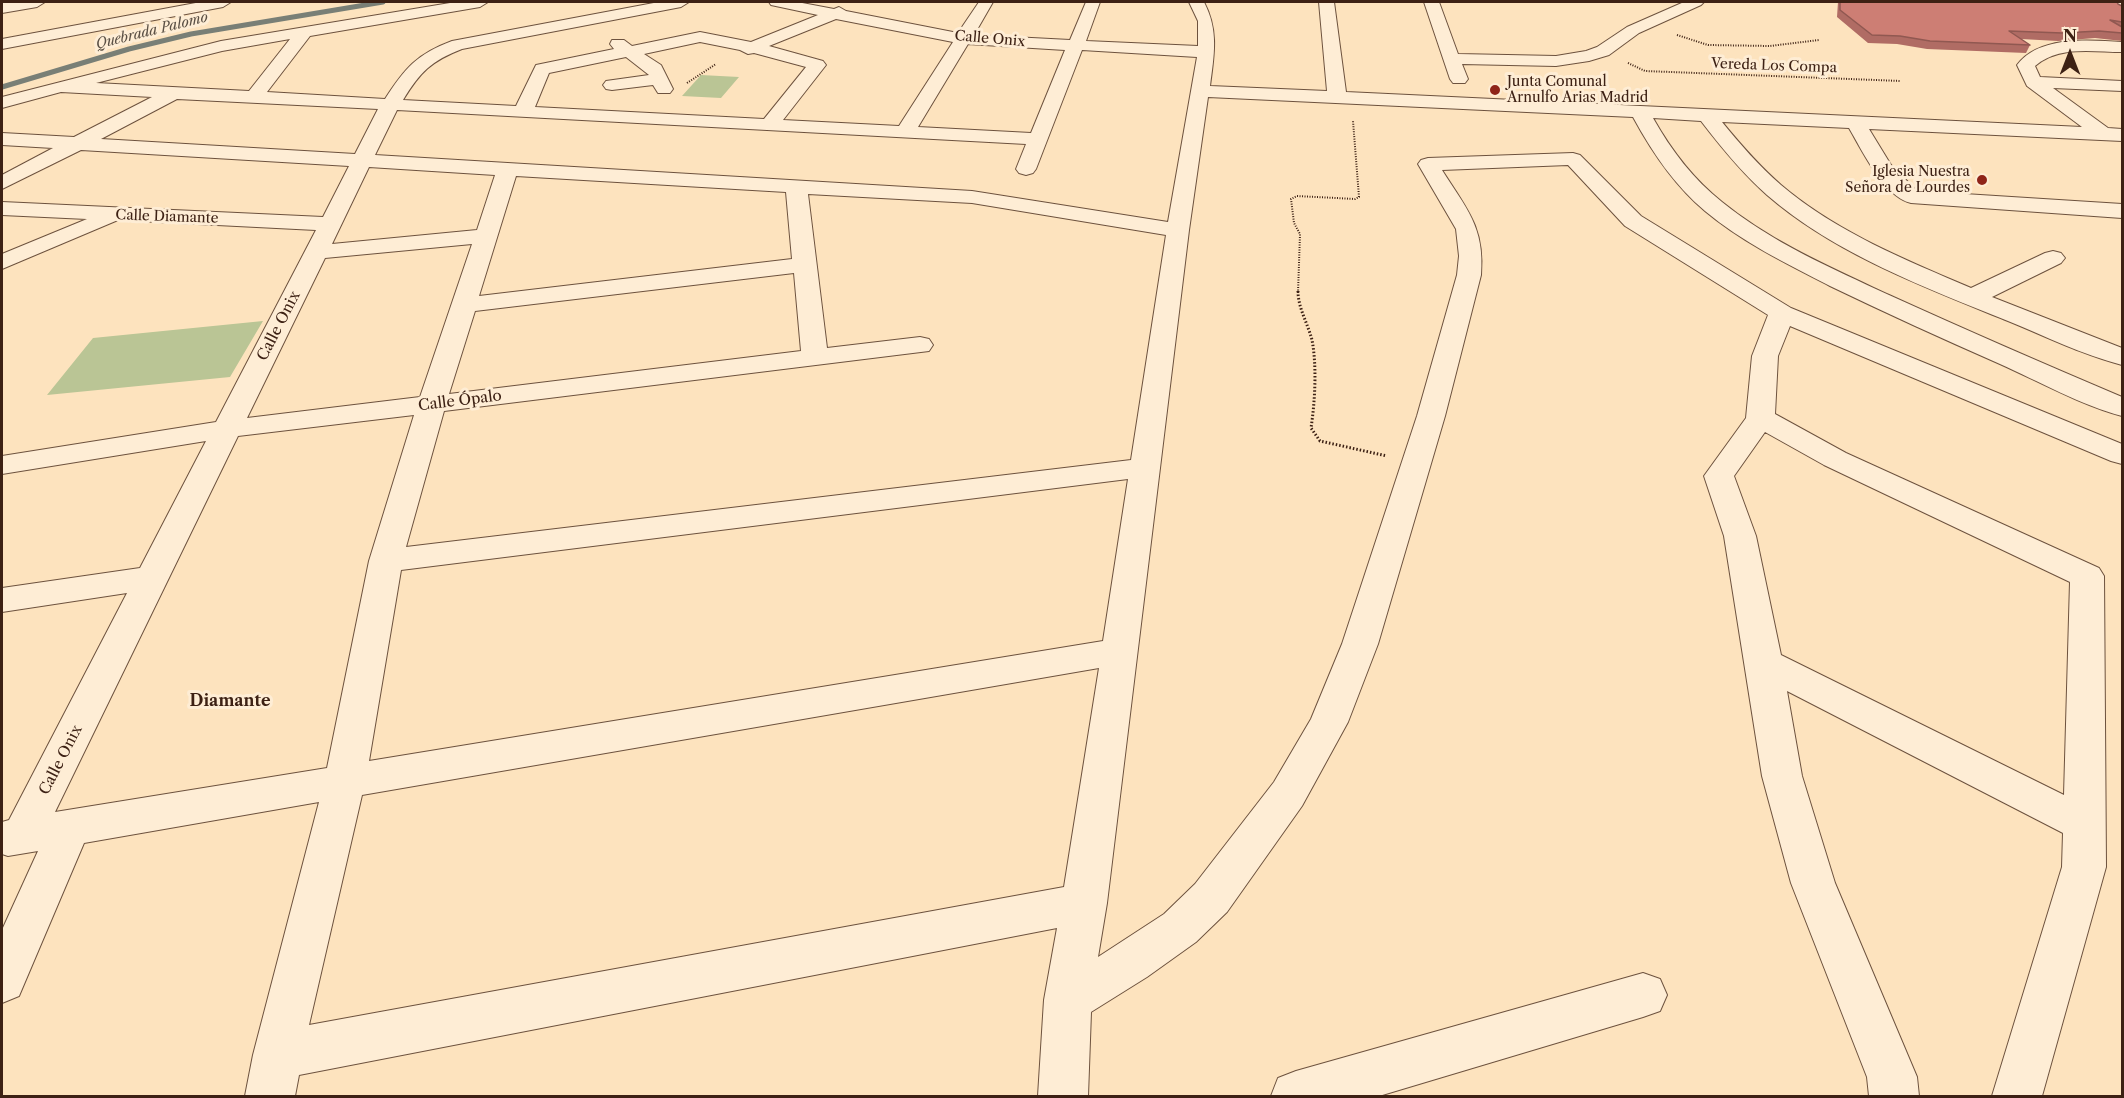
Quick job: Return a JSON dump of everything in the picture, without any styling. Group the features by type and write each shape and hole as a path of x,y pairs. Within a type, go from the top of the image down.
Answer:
{"street":[{"path":"2,8 37,2"},
{"path":"2,44 224,2"},
{"path":"2,102 202,50 480,2"},
{"name":"Calle Onix","path":"12,837 153,578 390,105 417,64 435,52 458,45 681,2"},
{"name":"Calle Onix","path":"776,2 963,39 1206,52"},
{"path":"721,61 862,2"},
{"path":"905,132 986,2"},
{"path":"1026,169 1093,2"},
{"path":"1063,1096 1068,1000 1085,903 1178,230 1206,52 1206,21 1197,2"},
{"path":"1327,2 1344,99"},
{"path":"1431,2 1468,105"},
{"path":"1451,58 1575,59 1603,51 1646,23 1696,2"},
{"path":"2121,2 2122,8"},
{"path":"567,8 655,69 668,86"},
{"path":"254,97 305,31"},
{"path":"523,112 542,69 700,37 752,47 817,65 769,125"},
{"path":"2113,135 2033,82 2026,65 2034,56 2053,50 2086,46 2122,47"},
{"path":"2033,82 2122,86"},
{"path":"612,85 668,86"},
{"path":"62,87 1038,139"},
{"path":"1201,91 2113,135"},
{"path":"2,183 172,94"},
{"path":"1640,113 1668,160 1695,191 1725,217 1805,264 1956,336 2122,407"},
{"path":"1707,116 1737,154 1786,200 1827,228 1873,252 1972,297 2122,357"},
{"path":"1854,122 1883,169 1911,196 2122,211"},
{"path":"2,139 982,198 1178,230"},
{"path":"1068,1000 1131,962 1180,928 1211,898 1288,794 1329,722 1360,644 1416,463 1470,265 1467,229 1428,166 1430,163 1573,159 1633,220 1782,314 2122,455"},
{"path":"507,168 432,405 386,561 345,781 274,1076 1085,903"},
{"path":"796,186 815,357"},
{"name":"Calle Diamante","path":"2,208 332,224"},
{"path":"2067,208 2122,223"},
{"path":"2,262 115,215"},
{"path":"317,252 486,236"},
{"path":"1972,297 2053,258"},
{"path":"464,305 805,264"},
{"path":"1956,336 2003,310"},
{"path":"1782,314 1765,356 1760,418 1719,476 1740,536 1782,776 1813,883 1892,1077 1894,1096"},
{"name":"Calle Ópalo","path":"2,465 227,429 920,345"},
{"path":"1760,418 1835,459 2087,576 2084,867 2017,1096"},
{"path":"386,561 1147,467"},
{"path":"2,600 153,578"},
{"path":"12,837 1121,651"},
{"path":"1763,662 2084,824"},
{"path":"2,981 70,827"},
{"path":"1296,1096 1644,995"}],"path":[{"path":"1646,23 1708,45 1770,46 1819,40"},
{"path":"668,86 721,61"},
{"name":"Vereda Los Compa","path":"1645,71 1901,81"},
{"path":"1344,99 1359,196 1355,199 1297,196 1291,199 1294,223 1299,234 1298,299 1312,341 1315,405 1311,428 1320,441 1416,463"}],"green space":[{"path":"701,75 739,77 721,98 682,96"},
{"path":"263,321 230,377 47,395 93,338"}],"building":[{"path":"1840,2 2117,2 2122,6 2122,22 2110,20 2122,27 2122,33 2009,31 2030,45 1930,41 1900,36 1872,35 1840,10"}],"waterway":[{"name":"Quebrada Palomo","path":"2,87 129,49 191,34 383,2"}],"place":[{"name":"Junta Comunal Arnulfo Arias Madrid","path":"1495,90"},
{"name":"Iglesia Nuestra Señora de Lourdes","path":"1982,180"}],"district":[{"name":"Diamante","path":"230,701"}]}
